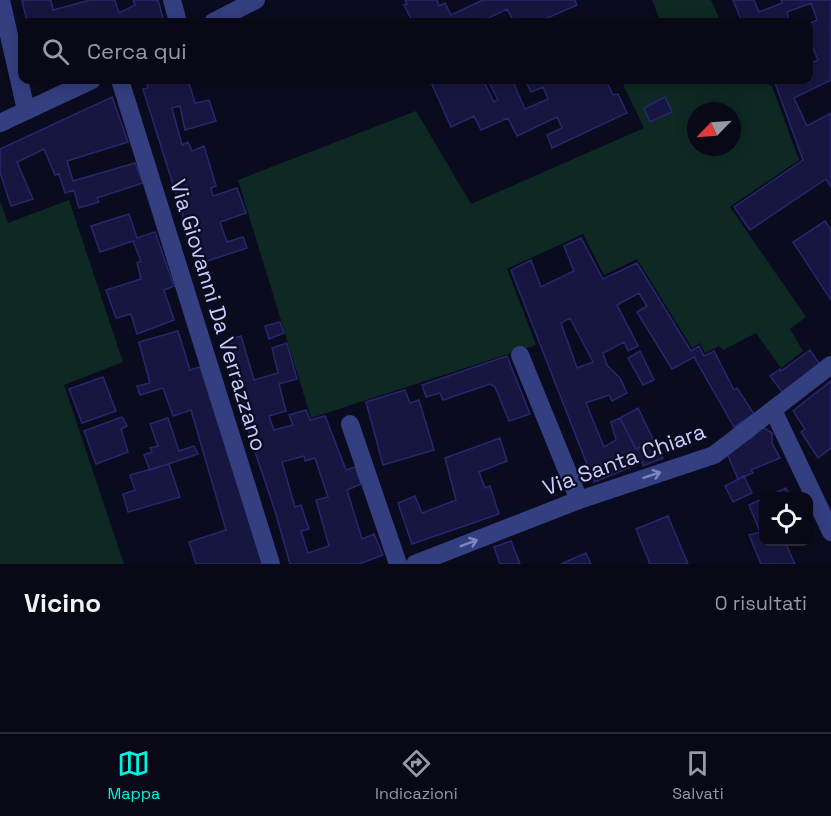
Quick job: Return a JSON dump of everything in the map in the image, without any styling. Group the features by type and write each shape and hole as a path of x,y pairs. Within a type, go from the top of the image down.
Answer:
{"street":[{"path":"1,0 18,75"},
{"path":"172,0 177,18"},
{"path":"221,18 256,0"},
{"path":"20,84 26,110"},
{"path":"0,123 83,84"},
{"name":"Via Giovanni Da Verrazzano","path":"121,84 271,564"},
{"path":"520,355 579,500"},
{"name":"Via Santa Chiara","path":"415,564 579,500 714,454 831,365"},
{"path":"773,410 831,532"},
{"path":"350,424 398,564"}],"green space":[{"path":"652,0 711,0 719,18 659,18"},
{"path":"623,84 768,84 772,86 799,160 730,207 806,317 790,329 803,351 781,368 756,333 723,350 719,346 705,353 700,343 692,348 637,259 604,275 583,234 507,269 536,345 311,418 238,180 416,111 471,204 644,128"},
{"path":"69,200 123,362 64,385 124,564 0,564 0,201 8,223"}],"building":[{"path":"22,0 51,0 53,10 90,0 115,0 119,13 135,5 133,0 158,0 163,18 26,18"},
{"path":"405,0 437,0 439,6 445,3 451,15 483,0 575,0 577,5 547,18 512,18 507,9 488,18 410,18 404,5 407,4"},
{"path":"733,0 754,0 759,12 782,3 781,0 831,0 831,80 794,98 807,126 831,113 831,187 826,179 750,230 734,207 803,160 775,84 813,84 813,62 818,60 813,48 813,22 817,20 811,3 787,12 788,18 740,18"},
{"path":"147,84 189,84 195,103 209,100 216,121 185,130 180,106 172,108 182,145 188,142 192,151 204,146 216,186 211,188 213,196 237,188 246,213 220,222 227,242 243,237 247,248 198,264 143,89 148,88"},
{"path":"432,84 485,84 494,102 498,100 490,84 514,84 525,109 548,99 543,87 531,92 527,84 608,84 613,95 618,94 627,113 552,148 547,135 562,128 557,117 517,136 508,118 481,130 474,116 451,127"},
{"path":"112,97 128,142 67,161 73,181 135,163 143,183 97,198 99,202 79,208 74,190 65,193 59,174 55,175 44,149 17,162 33,199 11,206 0,172 0,149"},
{"path":"665,97 672,112 650,122 644,108"},
{"path":"129,214 137,238 155,232 174,286 164,290 174,320 137,334 131,314 116,318 106,290 141,279 137,263 141,261 133,241 100,252 91,226"},
{"path":"825,221 831,230 831,300 793,242"},
{"path":"581,238 603,279 637,263 691,351 699,346 704,356 714,351 734,390 737,388 754,414 734,427 694,357 672,369 637,312 647,306 639,293 617,305 638,346 628,351 624,342 603,353 607,365 620,378 627,393 612,401 609,395 586,403 604,447 616,440 611,422 620,418 636,449 654,441 663,458 643,466 643,462 594,482 511,270 531,260 541,287 574,271 564,246","holes":["570,318 593,362 577,368 561,323"]},
{"path":"280,322 284,333 269,339 265,326"},
{"path":"178,331 190,370 200,367 263,564 196,564 189,542 226,530 191,410 173,416 163,388 140,395 137,386 150,383 139,342"},
{"path":"241,336 254,380 278,373 272,348 287,343 297,379 279,384 286,411 269,416 274,430 293,425 289,415 306,410 310,420 325,416 346,470 355,467 361,484 347,490 362,539 374,534 383,555 359,564 290,564 223,342","holes":["304,456 305,461 315,458 328,497 316,500 329,546 308,553 301,531 309,529 301,505 295,507 282,462"]},
{"path":"810,350 820,365 783,393 770,376 780,369 781,371"},
{"path":"640,351 654,380 643,385 628,358"},
{"path":"507,356 530,414 509,421 495,387 490,384 443,400 440,393 426,397 422,385"},
{"path":"103,377 116,411 82,423 69,389"},
{"path":"831,381 831,448 818,458 801,432 805,429 793,411"},
{"path":"405,390 410,403 419,400 434,450 383,465 366,402"},
{"path":"638,408 654,441 636,449 620,418"},
{"path":"122,417 127,426 121,429 128,452 96,464 84,431"},
{"path":"168,418 179,451 194,446 198,454 150,470 144,455 152,452 150,448 158,446 150,424"},
{"path":"764,428 772,433 772,443 780,458 751,470 753,473 738,479 726,451 753,437 758,430"},
{"path":"500,438 507,461 479,472 485,488 490,486 499,514 412,544 398,503 415,496 422,513 456,500 445,458"},
{"path":"169,464 180,497 128,512 123,494 135,490 130,475"},
{"path":"744,476 752,493 733,502 725,486"},
{"path":"759,500 759,530 749,505"},
{"path":"668,516 688,564 650,564 636,529"},
{"path":"759,532 759,546 787,546 795,564 761,564 749,535"},
{"path":"511,541 520,564 500,564 494,547"},
{"path":"586,553 591,564 561,564"}]}
